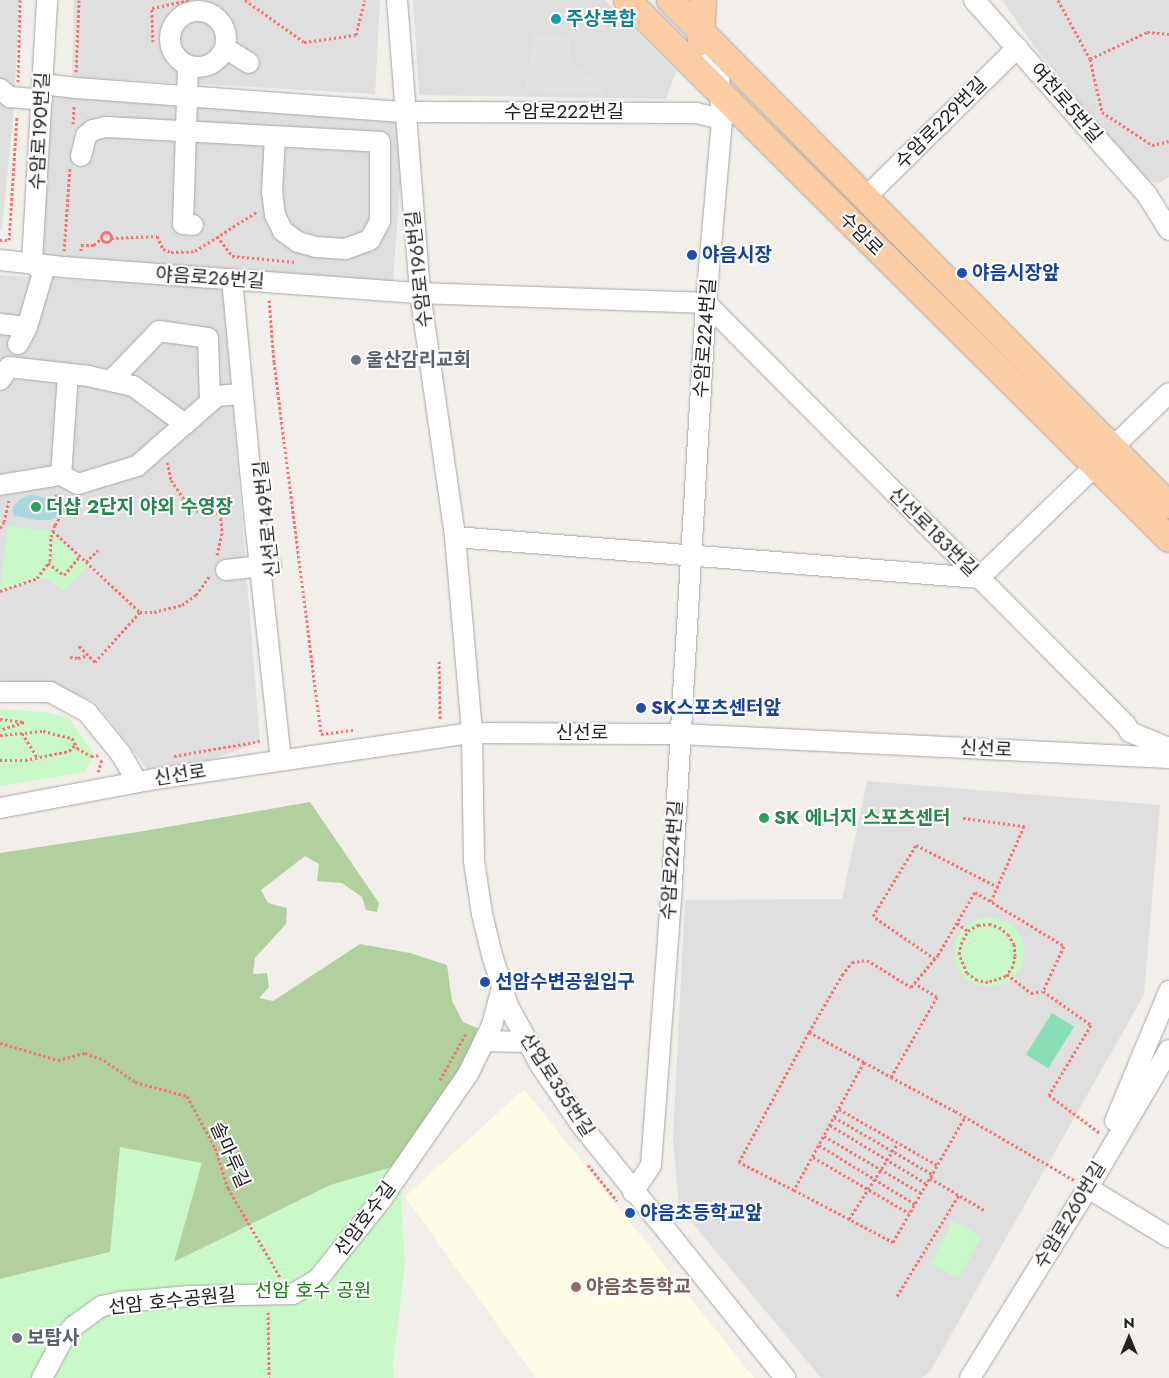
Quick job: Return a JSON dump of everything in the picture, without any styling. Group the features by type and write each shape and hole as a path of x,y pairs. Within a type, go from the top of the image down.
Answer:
{"main road":[{"name":"수암로","path":"627,0 688,61 722,107 1103,457 1169,505"},
{"path":"663,0 678,44 688,61 697,52 703,34 703,0"},
{"name":"수암로","path":"670,0 865,198 1103,457 1169,540"}],"street":[{"name":"수암로190번길","path":"32,262 46,0"},
{"name":"수암로196번길","path":"397,0 404,112 420,293 455,537 472,733"},
{"name":"여천로5번길","path":"974,0 1147,196 1163,204 1169,230"},
{"path":"204,12 213,15 224,30 225,48 220,56 206,67 188,66 173,54 170,36 178,19 186,14 204,12"},
{"name":"수암로224번길","path":"651,1165 692,555 706,303 722,107 715,65 703,34"},
{"path":"225,48 249,63"},
{"name":"수암로229번길","path":"865,198 1017,48"},
{"path":"188,66 183,224 193,225"},
{"name":"수암로222번길","path":"7,97 42,92 188,97 404,112 696,113 722,107"},
{"path":"81,156 86,136 93,130 106,127 187,133 275,137 380,142 380,221 370,240 345,249 316,248 298,242 283,231 275,215 273,201 275,137"},
{"name":"야음로26번길","path":"0,260 32,262 63,267 420,293 706,303"},
{"path":"0,324 23,336 43,273 32,262"},
{"path":"218,567 266,565 242,394 238,280"},
{"name":"신선로149번길","path":"238,280 286,759"},
{"name":"신선로183번길","path":"706,303 1126,725 1130,732 1169,748"},
{"path":"110,381 159,331 208,338 210,401"},
{"path":"0,380 8,367 68,374 134,386 185,424"},
{"path":"55,483 68,374"},
{"path":"455,537 979,578 1169,393"},
{"path":"7,490 55,483 78,484 137,466 217,396 242,394"},
{"path":"0,692 50,692 87,712 121,754 137,782"},
{"name":"신선로","path":"0,808 137,782 472,733 680,734 1169,758"},
{"name":"산업로355번길","path":"472,733 474,861 482,914 508,1006 541,1066 582,1126 614,1168 627,1199 785,1378"},
{"name":"선암호수길","path":"42,1378 63,1339 74,1326 102,1306 121,1302 181,1296 276,1299 306,1288 318,1279 381,1200 468,1074 492,1025 502,987"},
{"path":"1169,991 1088,1188 1169,1237"},
{"path":"485,1041 528,1042"},
{"name":"수암로260번길","path":"970,1378 1088,1188 1169,1050"},
{"path":"614,1168 651,1165"},
{"path":"627,1199 651,1165"}],"path":[{"path":"0,240 9,240 7,97 20,0"},
{"path":"153,42 152,8 191,0"},
{"path":"245,0 304,42 356,36 366,0"},
{"path":"1060,1 1090,59 1102,112 1152,145 1169,141"},
{"path":"1090,59 1147,32 1169,34"},
{"path":"111,238 157,236 163,249 180,252 195,251 273,201"},
{"path":"217,236 232,256 303,262"},
{"path":"267,282 274,362 321,734 358,730"},
{"path":"53,531 140,612 154,612 182,605 196,595 218,567 222,533 220,513 191,510 171,480 168,465"},
{"path":"0,591 37,578 48,563 53,531 64,510 55,483"},
{"path":"0,528 4,522 7,490"},
{"path":"86,562 98,550"},
{"path":"48,563 64,575 80,556"},
{"path":"78,646 95,662 140,612"},
{"path":"70,657 78,658 88,655"},
{"path":"432,721 441,720 438,660"},
{"path":"0,719 24,722 0,730"},
{"path":"0,735 43,731 72,738 75,745 91,756 121,754"},
{"path":"172,756 260,742 260,732"},
{"path":"22,733 37,757"},
{"path":"0,760 25,760 69,751 75,745"},
{"path":"963,818 1024,826 991,902"},
{"path":"935,959 873,916 916,845 998,887"},
{"path":"965,1117 893,1242 739,1162 809,1032 842,975 852,962 867,960 912,987 935,959 975,892 1064,946 1043,991"},
{"path":"957,923 968,931"},
{"path":"989,924 999,927 1008,934 1014,944 1016,956 1013,966 1001,979 988,982 977,980 967,973 959,954 961,944 968,931 978,926 989,924"},
{"path":"1007,974 1031,993 1043,991 1091,1025 1049,1094 1108,1139"},
{"path":"892,1077 937,997 915,983"},
{"path":"809,1032 965,1117 1088,1188"},
{"name":"솔마루길","path":"0,1043 58,1060 85,1054 104,1060 135,1082 187,1096 215,1148 228,1188 284,1284 276,1299"},
{"path":"794,1190 864,1062"},
{"path":"839,1109 937,1165"},
{"path":"834,1117 893,1150 984,1210"},
{"path":"830,1125 927,1184"},
{"path":"824,1136 921,1193"},
{"path":"849,1219 898,1143"},
{"path":"819,1146 915,1204"},
{"path":"583,1157 598,1179 627,1199"},
{"path":"813,1157 910,1214"},
{"path":"897,1296 959,1195"},
{"path":"270,1378 276,1299"}],"shaded area":[{"path":"0,0 19,0 14,108 2,229 0,230"},
{"path":"74,0 380,0 375,94 72,77"},
{"path":"413,0 605,0 676,71 666,99 419,95"},
{"path":"1002,0 1169,0 1169,177 1159,183 1146,180 1036,49"},
{"path":"534,34 570,36 570,61 605,87 604,94 525,92"},
{"path":"43,84 405,109 393,287 31,262"},
{"path":"0,275 228,288 232,395 260,742 155,779 95,702 47,684 0,685"},
{"path":"867,781 1160,805 1144,995 931,1370 922,1378 821,1378 679,1207 673,1139 685,900 842,899"},
{"name":"야음초등학교","path":"524,1089 754,1378 536,1378 405,1197"}],"green space":[{"path":"8,526 53,531 89,565 63,591 47,578 0,589"},
{"path":"0,709 45,712 69,718 93,753 85,772 0,786"},
{"path":"310,802 379,903 377,912 366,910 362,897 342,883 317,881 319,864 305,856 261,890 268,903 287,908 286,924 255,958 253,974 267,973 269,987 259,998 273,1001 360,944 410,953 447,965 452,1001 463,1022 487,1032 399,1165 173,1262 111,1252 0,1279 0,853 138,832"},
{"path":"989,917 1002,920 1014,927 1021,939 1024,952 1021,965 1014,977 1002,984 989,987 976,984 964,977 957,965 954,952 957,939 964,927 976,920"},
{"path":"1052,1013 1074,1027 1048,1068 1026,1055"},
{"name":"선암 호수 공원","path":"120,1147 202,1163 174,1262 330,1185 399,1165 405,1264 393,1364 394,1378 0,1378 0,1279 110,1252"},
{"path":"953,1221 981,1236 959,1278 930,1263"}],"water":[{"name":"더샵 2단지 야외 수영장","path":"31,495 50,498 56,502 59,506 56,517 50,520 37,520 15,516 12,511 15,504 20,499"}],"place":[{"name":"주상복합","path":"556,19"},
{"name":"야음시장","path":"692,255"},
{"name":"야음시장앞","path":"962,273"},
{"name":"울산감리교회","path":"356,360"},
{"name":"더샵 2단지 야외 수영장","path":"36,507"},
{"name":"SK스포츠센터앞","path":"641,708"},
{"name":"SK 에너지 스포츠센터","path":"764,818"},
{"name":"선암수변공원입구","path":"485,982"},
{"name":"야음초등학교앞","path":"630,1213"},
{"name":"야음초등학교","path":"576,1287"},
{"name":"보탑사","path":"17,1338"}]}
